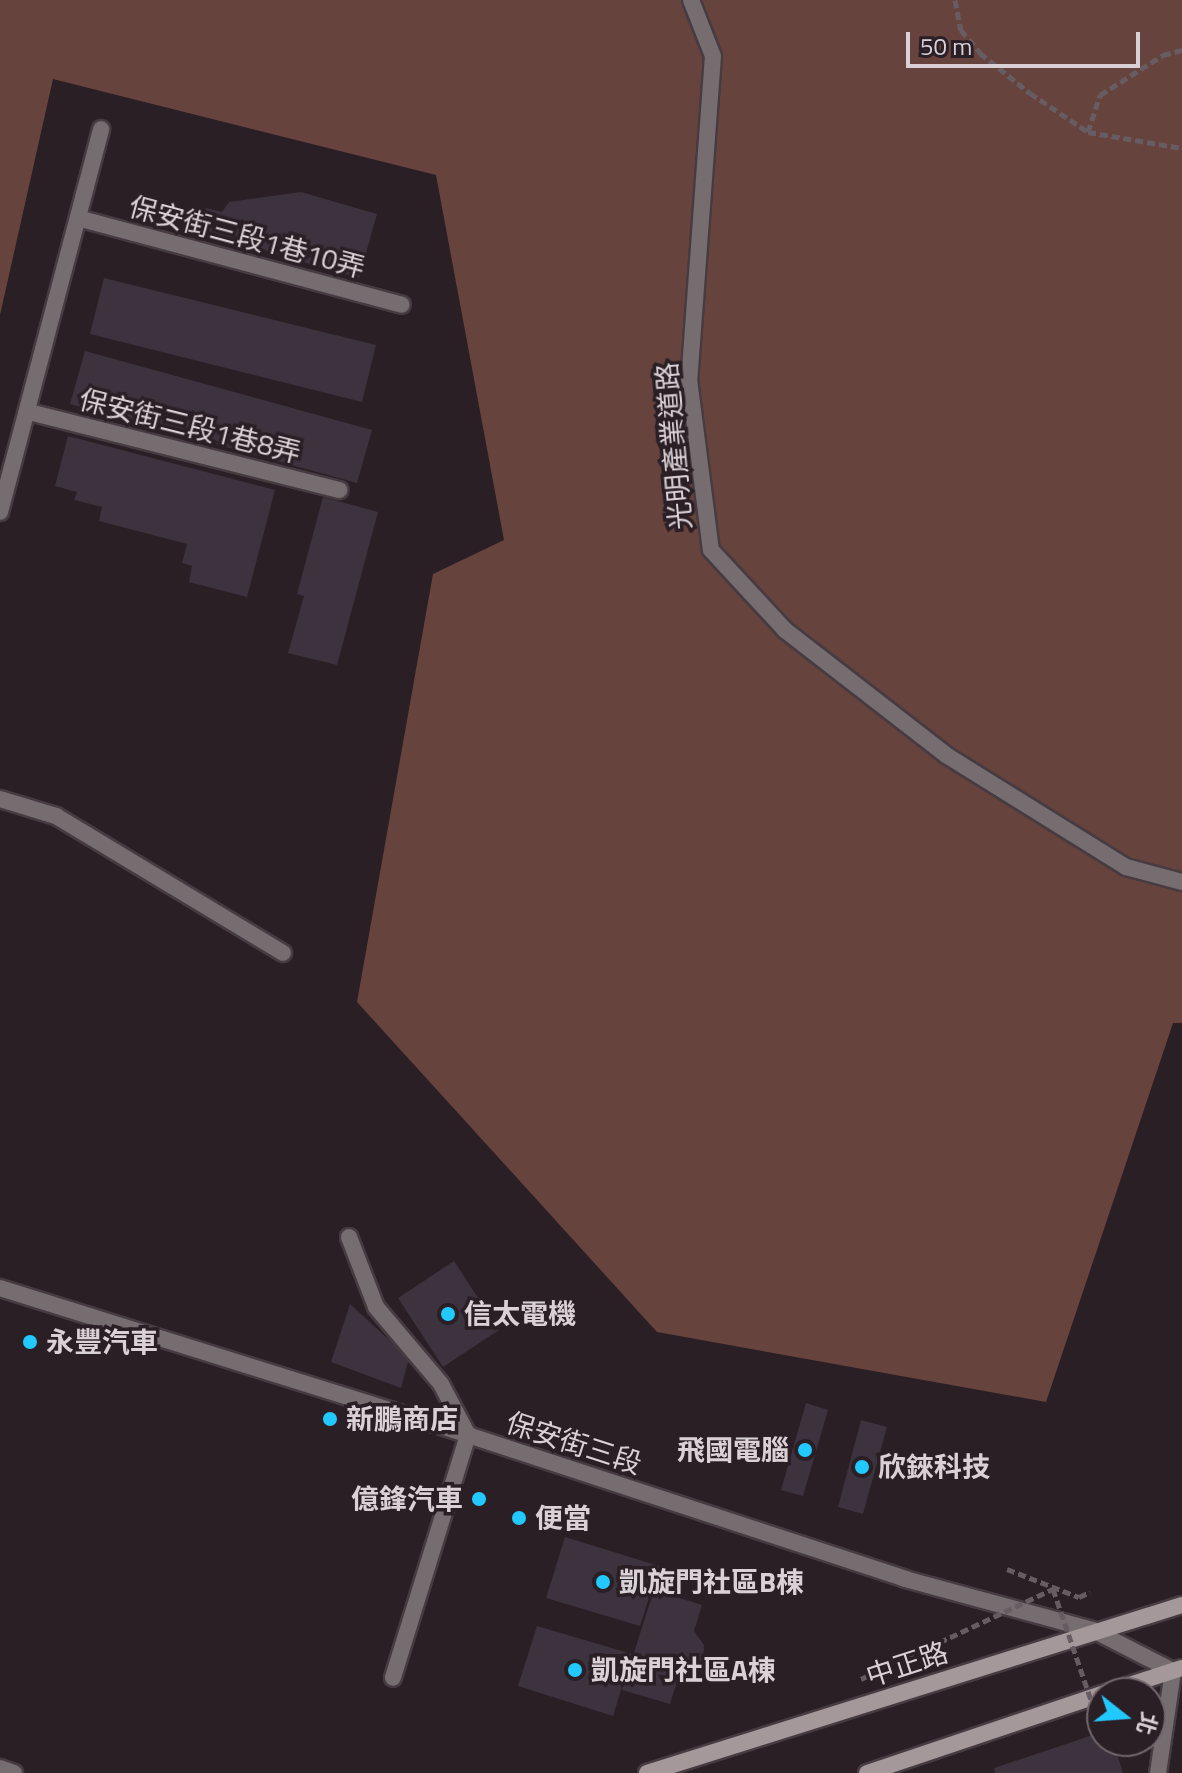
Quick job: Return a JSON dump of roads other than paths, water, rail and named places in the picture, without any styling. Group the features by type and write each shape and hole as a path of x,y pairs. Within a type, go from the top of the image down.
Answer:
{"main road":[{"name":"中正路","path":"647,1773 1093,1630 1182,1605"},
{"path":"1156,1677 1178,1670"},
{"path":"867,1773 1086,1700"}],"street":[{"name":"光明產業道路","path":"691,0 713,56 689,379 711,550 785,630 946,755 1126,867 1182,882"},
{"path":"0,512 29,412 101,129"},
{"name":"保安街三段1巷10弄","path":"78,218 402,305"},
{"name":"保安街三段1巷8弄","path":"29,412 339,490"},
{"path":"0,799 56,816 283,953"},
{"path":"349,1237 364,1283 376,1307 441,1384 468,1435 393,1678"},
{"name":"保安街三段","path":"0,1288 468,1435 905,1579 1093,1630 1178,1670"},
{"path":"1158,1773 1178,1670"},
{"path":"0,1768 14,1773"}],"place":[{"name":"信太電機","path":"448,1314"},
{"name":"永豐汽車","path":"30,1342"},
{"name":"新鵬商店","path":"330,1419"},
{"name":"飛國電腦","path":"805,1450"},
{"name":"欣錸科技","path":"862,1467"},
{"name":"億鋒汽車","path":"479,1499"},
{"name":"便當","path":"519,1518"},
{"name":"凱旋門社區B棟","path":"603,1582"},
{"name":"凱旋門社區A棟","path":"575,1670"}]}
